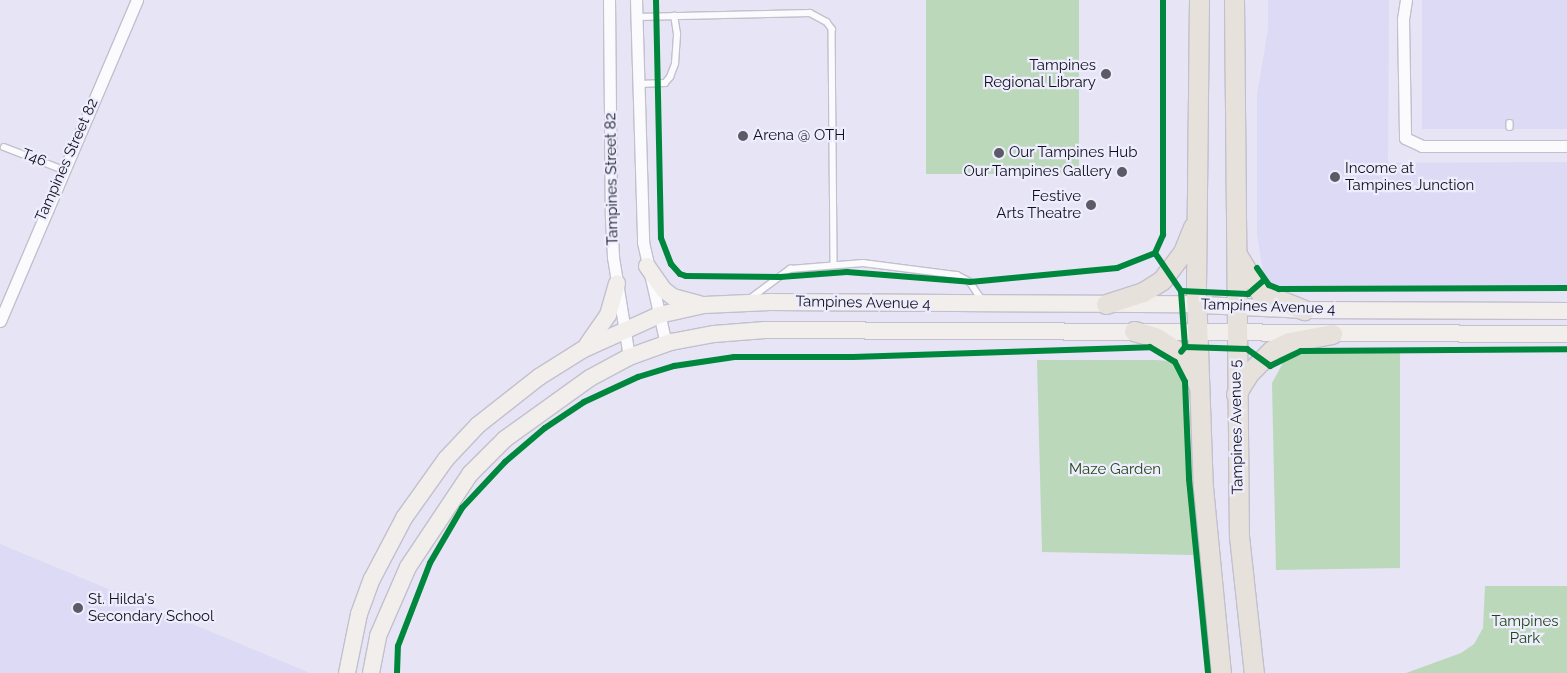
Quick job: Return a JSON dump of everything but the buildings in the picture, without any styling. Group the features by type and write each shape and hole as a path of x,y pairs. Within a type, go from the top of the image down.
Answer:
{"main road":[{"path":"1199,0 1198,305 1202,393 1203,488 1221,673"},
{"name":"Tampines Avenue 5","path":"1234,0 1235,305 1239,536 1254,673"},
{"path":"1106,304 1143,292 1162,280 1183,252 1198,215"},
{"path":"1235,243 1240,264 1260,292 1304,310"},
{"path":"647,266 664,290 673,297 704,305"},
{"path":"582,350 598,334 608,315 617,283"},
{"name":"Tampines Avenue 4","path":"347,673 359,614 372,579 424,487 478,425 511,397 582,350 624,329 659,315 704,305 745,302 1235,305 1304,310 1567,311"},
{"name":"Tampines Avenue 4","path":"371,673 378,636 408,567 470,474 505,439 556,401 629,357 666,344 714,334 765,330 1567,334"},
{"path":"1134,331 1162,341 1179,354 1202,393"},
{"path":"1236,394 1261,358 1272,350 1289,342 1332,334"}],"street":[{"name":"Tampines Street 82","path":"0,321 137,0"},
{"name":"Tampines Street 82","path":"609,0 611,217 617,283 629,357"},
{"name":"Tampines Street 82","path":"636,0 639,189 647,266 666,344"},
{"path":"1406,0 1403,19 1405,138 1422,146 1567,146"}],"lane":[{"path":"637,17 810,13 827,22 832,29 834,263"},
{"path":"638,84 665,83 670,78 675,64 677,34 674,16"},
{"name":"T46","path":"4,147 64,170"},
{"path":"745,302 790,269 834,263 887,265 957,275 970,282 984,304"}],"shaded area":[{"path":"1268,0 1389,0 1388,163 1567,162 1567,286 1278,286 1269,282 1263,272 1257,234 1257,95 1268,29"},
{"path":"1422,0 1567,0 1567,129 1422,129"},
{"name":"St. Hilda's Secondary School","path":"0,544 310,673 0,673"}],"green space":[{"path":"926,0 1079,0 1079,174 926,174"},
{"path":"1400,351 1400,568 1276,570 1272,383 1285,359 1301,353"},
{"name":"Maze Garden","path":"1037,360 1156,360 1169,361 1180,368 1187,382 1193,555 1042,552"},
{"name":"Tampines Park","path":"1485,586 1567,586 1567,673 1406,673 1461,653 1474,644 1483,628"}],"cycle path":[{"path":"656,0 661,238 671,264 680,274 686,276 780,277 847,272 970,282 1117,268 1155,253 1163,235 1163,0"},
{"path":"1155,253 1181,291 1185,347 1181,352"},
{"path":"1257,268 1269,285 1279,289 1567,288"},
{"path":"1181,291 1248,294 1264,280"},
{"path":"397,673 398,646 430,563 462,508 505,462 545,428 584,402 638,377 674,366 734,357 853,357 1150,347 1175,362 1185,382 1189,479 1208,673"},
{"path":"1185,347 1247,349 1270,366 1301,351 1567,349"}],"place":[{"name":"Tampines Regional Library","path":"1106,74"},
{"name":"Arena @ OTH","path":"743,136"},
{"name":"Our Tampines Hub","path":"999,153"},
{"name":"Our Tampines Gallery","path":"1122,172"},
{"name":"Income at Tampines Junction","path":"1335,177"},
{"name":"Festive Arts Theatre","path":"1091,205"},
{"name":"St. Hilda's Secondary School","path":"78,608"}]}
